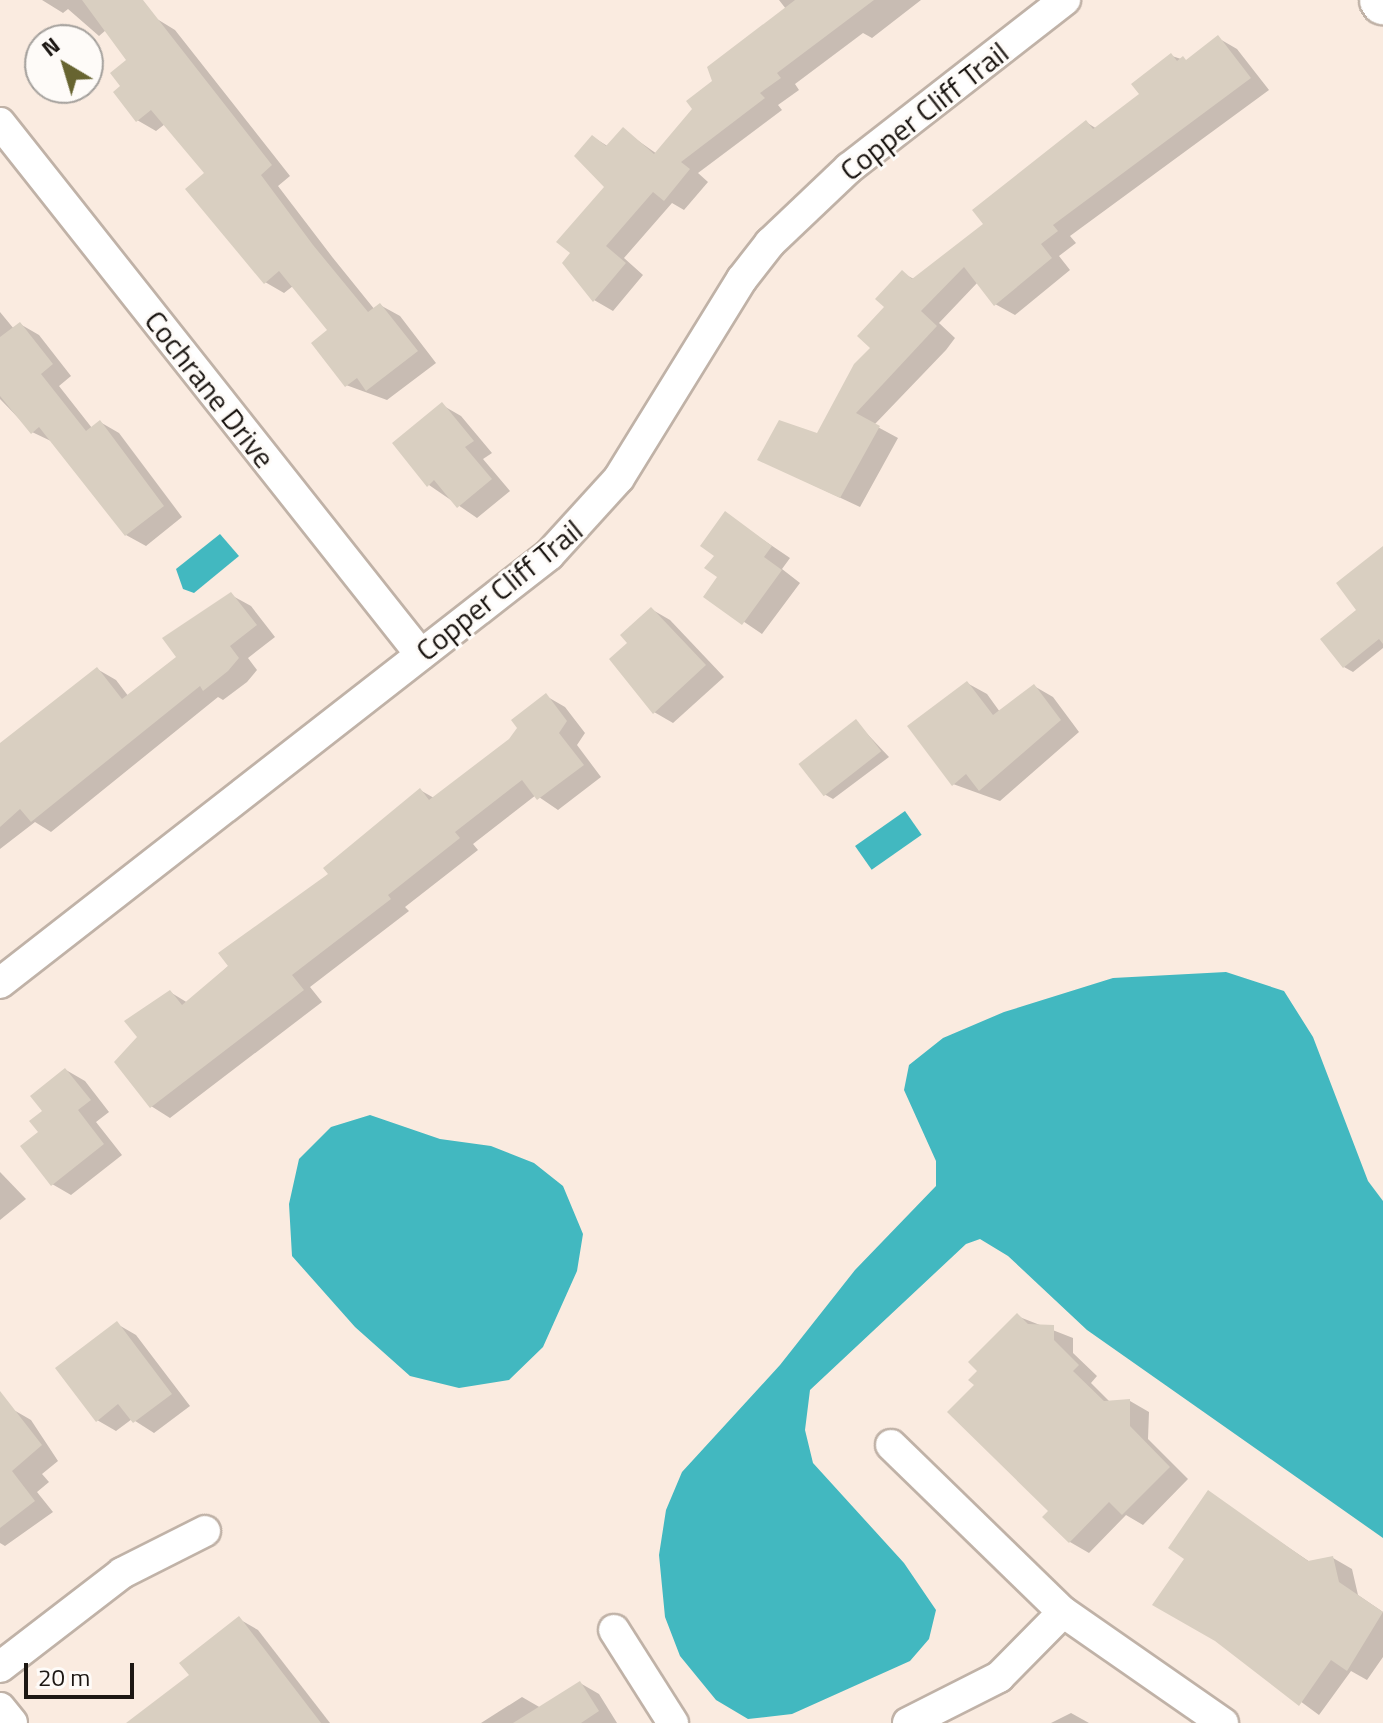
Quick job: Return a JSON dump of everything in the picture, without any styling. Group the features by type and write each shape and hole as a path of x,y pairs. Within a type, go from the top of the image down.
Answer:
{"street":[{"name":"Copper Cliff Trail","path":"0,983 549,555 599,506 742,279 783,230 849,168 1065,0"},
{"name":"Cochrane Drive","path":"0,123 421,655"},
{"path":"891,1445 1063,1612 1223,1723"},
{"path":"0,1667 122,1573 205,1531"},
{"path":"908,1723 999,1677 1063,1612"},
{"path":"614,1630 673,1723"},
{"path":"0,1708 12,1723"}],"water":[{"path":"220,534 239,556 194,593 183,589 176,569"},
{"path":"905,811 922,835 872,870 855,846"},
{"path":"1226,972 1284,991 1313,1037 1368,1181 1383,1201 1383,1538 1087,1330 1008,1256 980,1239 966,1244 810,1390 805,1430 813,1463 904,1563 936,1610 929,1639 910,1661 792,1714 748,1719 716,1700 680,1656 665,1617 659,1555 666,1510 682,1472 780,1365 855,1270 936,1186 936,1161 904,1090 909,1065 943,1038 1004,1012 1113,978"},
{"path":"370,1115 440,1139 491,1146 534,1163 563,1186 583,1234 577,1271 543,1347 509,1380 459,1388 410,1376 355,1327 292,1256 289,1204 299,1159 331,1127"}],"building":[{"path":"82,0 143,0 272,165 261,175 313,245 368,312 380,303 418,351 366,391 357,378 345,387 311,343 327,330 279,271 264,284 185,189 204,173 151,110 136,122 113,92 120,86 110,73 126,60 104,30 104,24 100,24"},
{"path":"795,0 874,0 777,73 781,78 760,93 765,98 681,162 690,169 664,201 653,192 606,246 626,263 593,302 562,263 570,253 556,242 604,187 574,156 592,135 606,146 623,127 654,154 692,109 686,101 712,81 707,67"},
{"path":"1218,35 1251,78 1053,225 1058,231 1041,244 1052,258 994,306 964,267 921,311 937,326 856,413 880,426 840,498 757,460 779,420 817,433 854,364 870,348 857,336 884,307 875,299 902,270 912,279 983,224 972,210 1086,120 1093,129 1139,94 1131,84 1171,53 1177,61 1183,56 1186,60"},
{"path":"20,322 53,364 41,374 86,431 100,420 164,506 125,536 39,427 31,434 0,396 0,337"},
{"path":"442,402 474,441 465,447 492,479 457,508 434,480 427,487 392,443"},
{"path":"725,511 772,546 764,557 782,570 742,625 703,597 717,577 704,568 714,556 700,546"},
{"path":"1383,546 1383,644 1379,639 1343,668 1320,639 1356,610 1336,583"},
{"path":"231,592 257,625 230,646 239,658 228,671 203,691 200,686 31,822 20,809 0,827 0,743 97,667 122,699 176,657 162,638"},
{"path":"651,607 706,665 653,714 609,659 627,643 620,635"},
{"path":"967,681 993,715 1034,684 1061,720 979,791 966,774 952,786 907,726"},
{"path":"546,693 567,721 559,733 584,765 537,800 522,780 455,832 460,838 388,895 391,899 292,975 304,990 150,1108 114,1062 137,1037 124,1021 170,990 182,1005 228,966 218,953 328,874 323,868 420,788 429,800 509,739 517,728 511,720"},
{"path":"856,719 881,751 824,796 798,764"},
{"path":"65,1068 91,1100 78,1110 104,1144 51,1186 20,1146 38,1132 29,1121 42,1111 30,1096"},
{"path":"1017,1313 1028,1324 1054,1325 1054,1340 1079,1365 1073,1371 1104,1401 1130,1399 1130,1426 1170,1467 1122,1515 1109,1502 1069,1543 1042,1517 1048,1511 947,1412 974,1385 968,1380 977,1371 968,1362"},
{"path":"117,1321 172,1394 133,1423 118,1404 96,1422 55,1368"},
{"path":"0,1391 42,1445 12,1471 35,1501 0,1528"},
{"path":"1208,1490 1308,1561 1333,1556 1339,1582 1383,1612 1347,1671 1331,1660 1299,1706 1215,1641 1152,1605 1184,1559 1168,1548"},
{"path":"239,1616 321,1723 126,1723 189,1675 179,1663"},
{"path":"580,1681 599,1711 581,1723 513,1723"}]}
